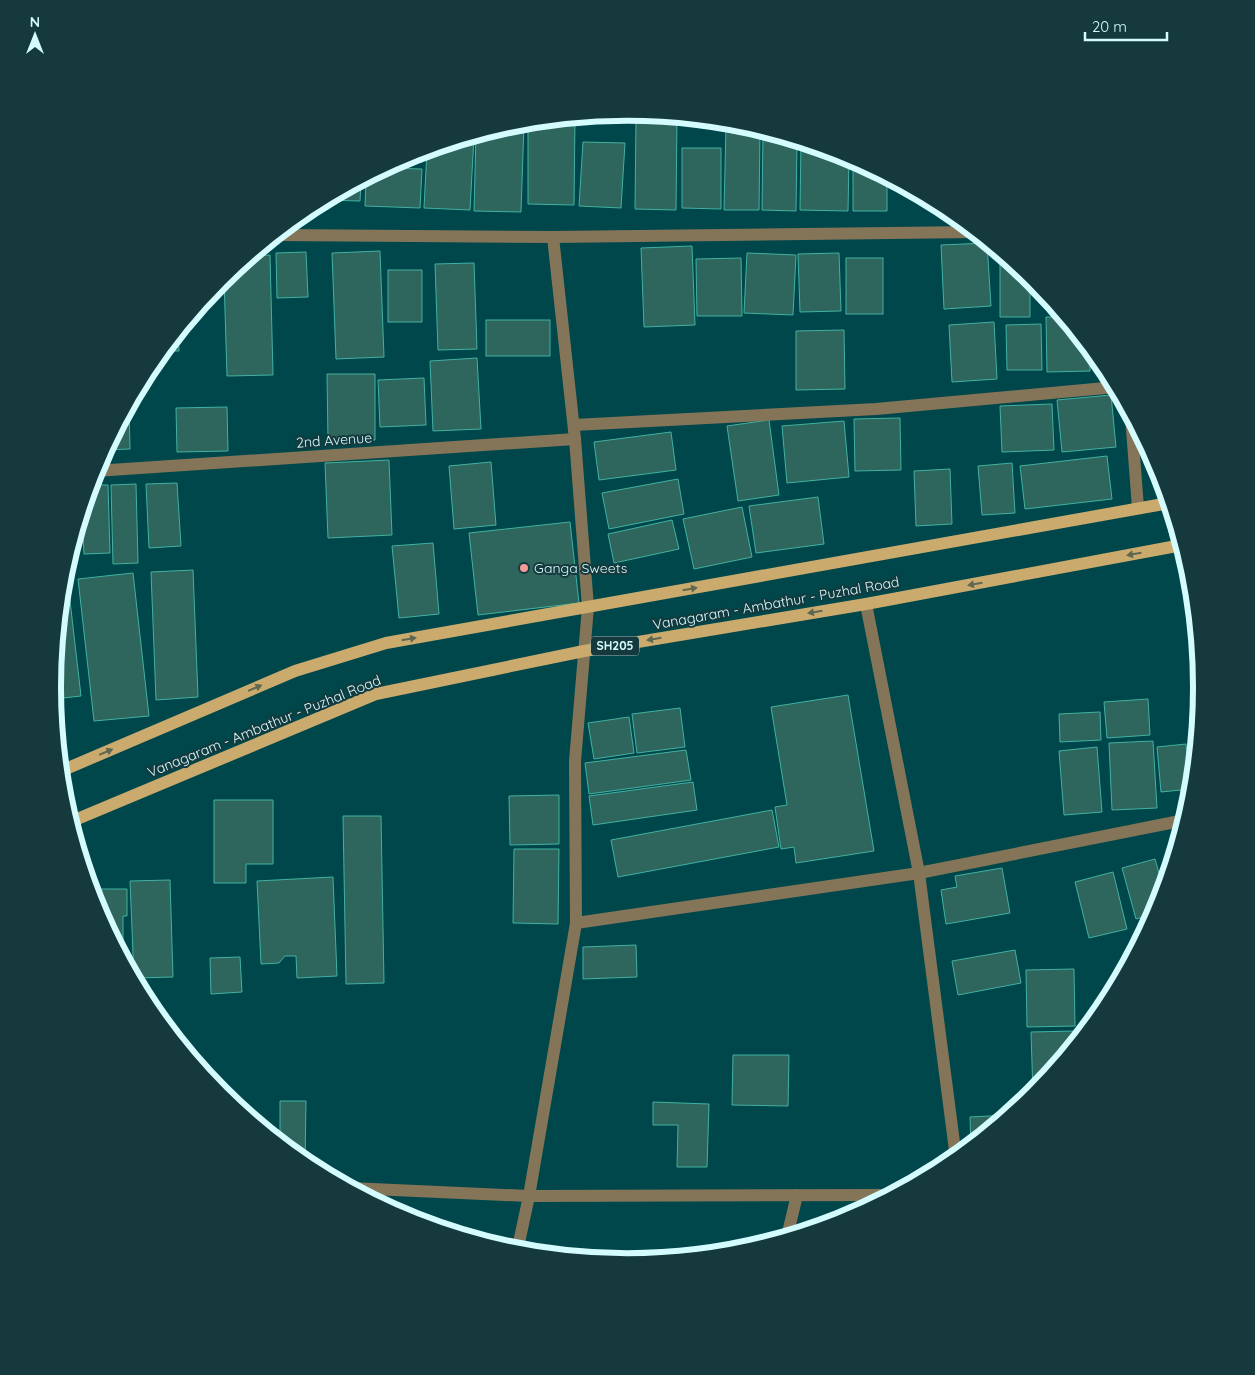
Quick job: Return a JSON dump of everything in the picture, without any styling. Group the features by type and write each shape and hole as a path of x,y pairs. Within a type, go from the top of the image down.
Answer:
{"main road":[{"path":"67,768 304,668 386,643 1164,504"},
{"name":"Vanagaram - Ambathur - Puzhal Road","path":"77,819 376,694 584,651 866,604 1175,546"}],"street":[{"path":"287,235 553,237 964,232"},
{"path":"519,1243 529,1196 576,923 575,761 588,607 574,425 553,237"},
{"path":"574,425 876,408 1108,388"},
{"path":"1133,433 1138,508"},
{"name":"2nd Avenue","path":"104,470 575,439"},
{"path":"866,604 919,873 955,1149"},
{"path":"576,923 919,873 1177,822"},
{"path":"365,1189 529,1196 878,1195"},
{"path":"789,1230 797,1196"}],"building":[{"path":"636,121 677,123 676,210 635,209"},
{"path":"575,124 574,205 528,204 528,130"},
{"path":"726,130 760,137 759,210 724,210"},
{"path":"524,131 521,212 474,211 476,142"},
{"path":"763,138 797,147 796,211 762,210"},
{"path":"583,142 625,143 621,208 579,206"},
{"path":"474,143 470,210 424,208 427,158"},
{"path":"682,148 721,148 721,209 682,208"},
{"path":"801,148 849,166 848,211 800,210"},
{"path":"402,168 422,169 420,208 365,206 366,186"},
{"path":"853,168 887,185 887,211 853,211"},
{"path":"361,188 360,201 339,200"},
{"path":"978,243 987,251 991,306 944,309 941,245"},
{"path":"692,246 695,325 644,327 641,248"},
{"path":"380,251 384,357 336,359 332,253"},
{"path":"306,252 308,297 277,298 276,253"},
{"path":"747,253 796,255 793,315 744,313"},
{"path":"839,253 841,311 800,312 798,254"},
{"path":"262,255 270,255 273,375 227,376 224,290"},
{"path":"741,258 742,316 697,316 696,259"},
{"path":"846,258 883,258 883,314 846,314"},
{"path":"1000,261 1030,289 1030,317 1000,317"},
{"path":"474,263 477,349 438,350 435,264"},
{"path":"388,270 422,270 422,322 388,322"},
{"path":"1046,317 1055,317 1090,362 1090,371 1047,372"},
{"path":"486,320 550,320 550,356 486,356"},
{"path":"994,322 997,379 952,382 949,325"},
{"path":"1041,324 1042,370 1007,370 1006,325"},
{"path":"844,330 845,389 796,390 796,331"},
{"path":"179,342 179,351 172,351"},
{"path":"477,358 481,429 433,431 430,361"},
{"path":"327,374 375,374 375,440 328,441"},
{"path":"424,378 426,425 380,427 378,380"},
{"path":"1111,395 1116,447 1062,452 1057,400"},
{"path":"1052,404 1054,450 1002,452 1000,406"},
{"path":"227,407 228,451 177,452 176,408"},
{"path":"900,418 901,470 855,471 854,419"},
{"path":"129,419 130,449 114,450"},
{"path":"769,420 779,495 738,501 727,426"},
{"path":"844,421 849,477 787,483 782,426"},
{"path":"671,432 676,470 599,480 594,442"},
{"path":"1107,456 1112,499 1025,509 1020,466"},
{"path":"389,460 392,535 328,538 325,463"},
{"path":"491,462 496,525 454,529 449,466"},
{"path":"1012,463 1015,513 982,515 978,466"},
{"path":"950,469 952,524 916,526 914,471"},
{"path":"678,479 684,514 609,529 602,493"},
{"path":"177,483 181,546 149,548 146,484"},
{"path":"136,484 138,563 113,564 111,485"},
{"path":"99,485 108,485 110,553 84,554 83,534 91,505"},
{"path":"818,497 824,544 756,553 749,506"},
{"path":"742,507 752,557 694,569 683,519"},
{"path":"672,520 679,549 614,563 608,534"},
{"name":"Ganga Sweets","path":"570,522 579,603 478,615 469,533"},
{"path":"433,543 439,614 399,618 392,546"},
{"path":"193,570 198,697 156,700 151,572"},
{"path":"133,573 149,716 94,721 78,579"},
{"path":"69,594 81,696 61,698 62,650"},
{"path":"848,695 874,851 796,863 794,847 781,849 775,807 787,805 771,707"},
{"path":"1148,699 1150,735 1107,738 1104,702"},
{"path":"680,708 685,747 637,753 632,714"},
{"path":"1100,712 1101,740 1060,742 1059,714"},
{"path":"629,717 634,753 594,759 588,723"},
{"path":"1153,741 1157,808 1112,810 1109,743"},
{"path":"1186,744 1188,765 1184,790 1161,792 1157,747"},
{"path":"1097,747 1102,812 1064,815 1059,751"},
{"path":"686,750 691,780 589,794 585,763"},
{"path":"693,782 697,810 593,825 589,796"},
{"path":"559,795 559,844 510,845 509,796"},
{"path":"214,800 273,800 273,864 246,864 246,883 214,883"},
{"path":"772,810 779,847 618,877 611,840"},
{"path":"343,816 381,816 384,983 346,984"},
{"path":"514,849 559,849 558,924 513,923"},
{"path":"1155,859 1161,879 1145,916 1136,919 1122,868"},
{"path":"1002,868 1010,913 946,924 941,890 957,887 955,876"},
{"path":"1113,872 1127,929 1089,938 1075,882"},
{"path":"333,877 337,976 297,978 296,956 285,956 279,963 261,964 257,881"},
{"path":"170,880 173,977 141,978 133,964 130,881"},
{"path":"98,889 127,889 127,916 123,916 123,944"},
{"path":"636,945 637,977 583,979 583,947"},
{"path":"1015,950 1021,983 958,995 952,961"},
{"path":"240,957 242,992 211,994 210,958"},
{"path":"1074,969 1075,1026 1027,1027 1026,970"},
{"path":"1076,1031 1053,1061 1033,1083 1031,1032"},
{"path":"733,1055 789,1055 788,1106 732,1105"},
{"path":"280,1101 306,1101 305,1153 280,1135"},
{"path":"653,1102 709,1104 707,1167 677,1167 678,1125 653,1125"},
{"path":"998,1116 971,1138 970,1117"}],"place":[{"name":"Ganga Sweets","path":"524,568"}]}
